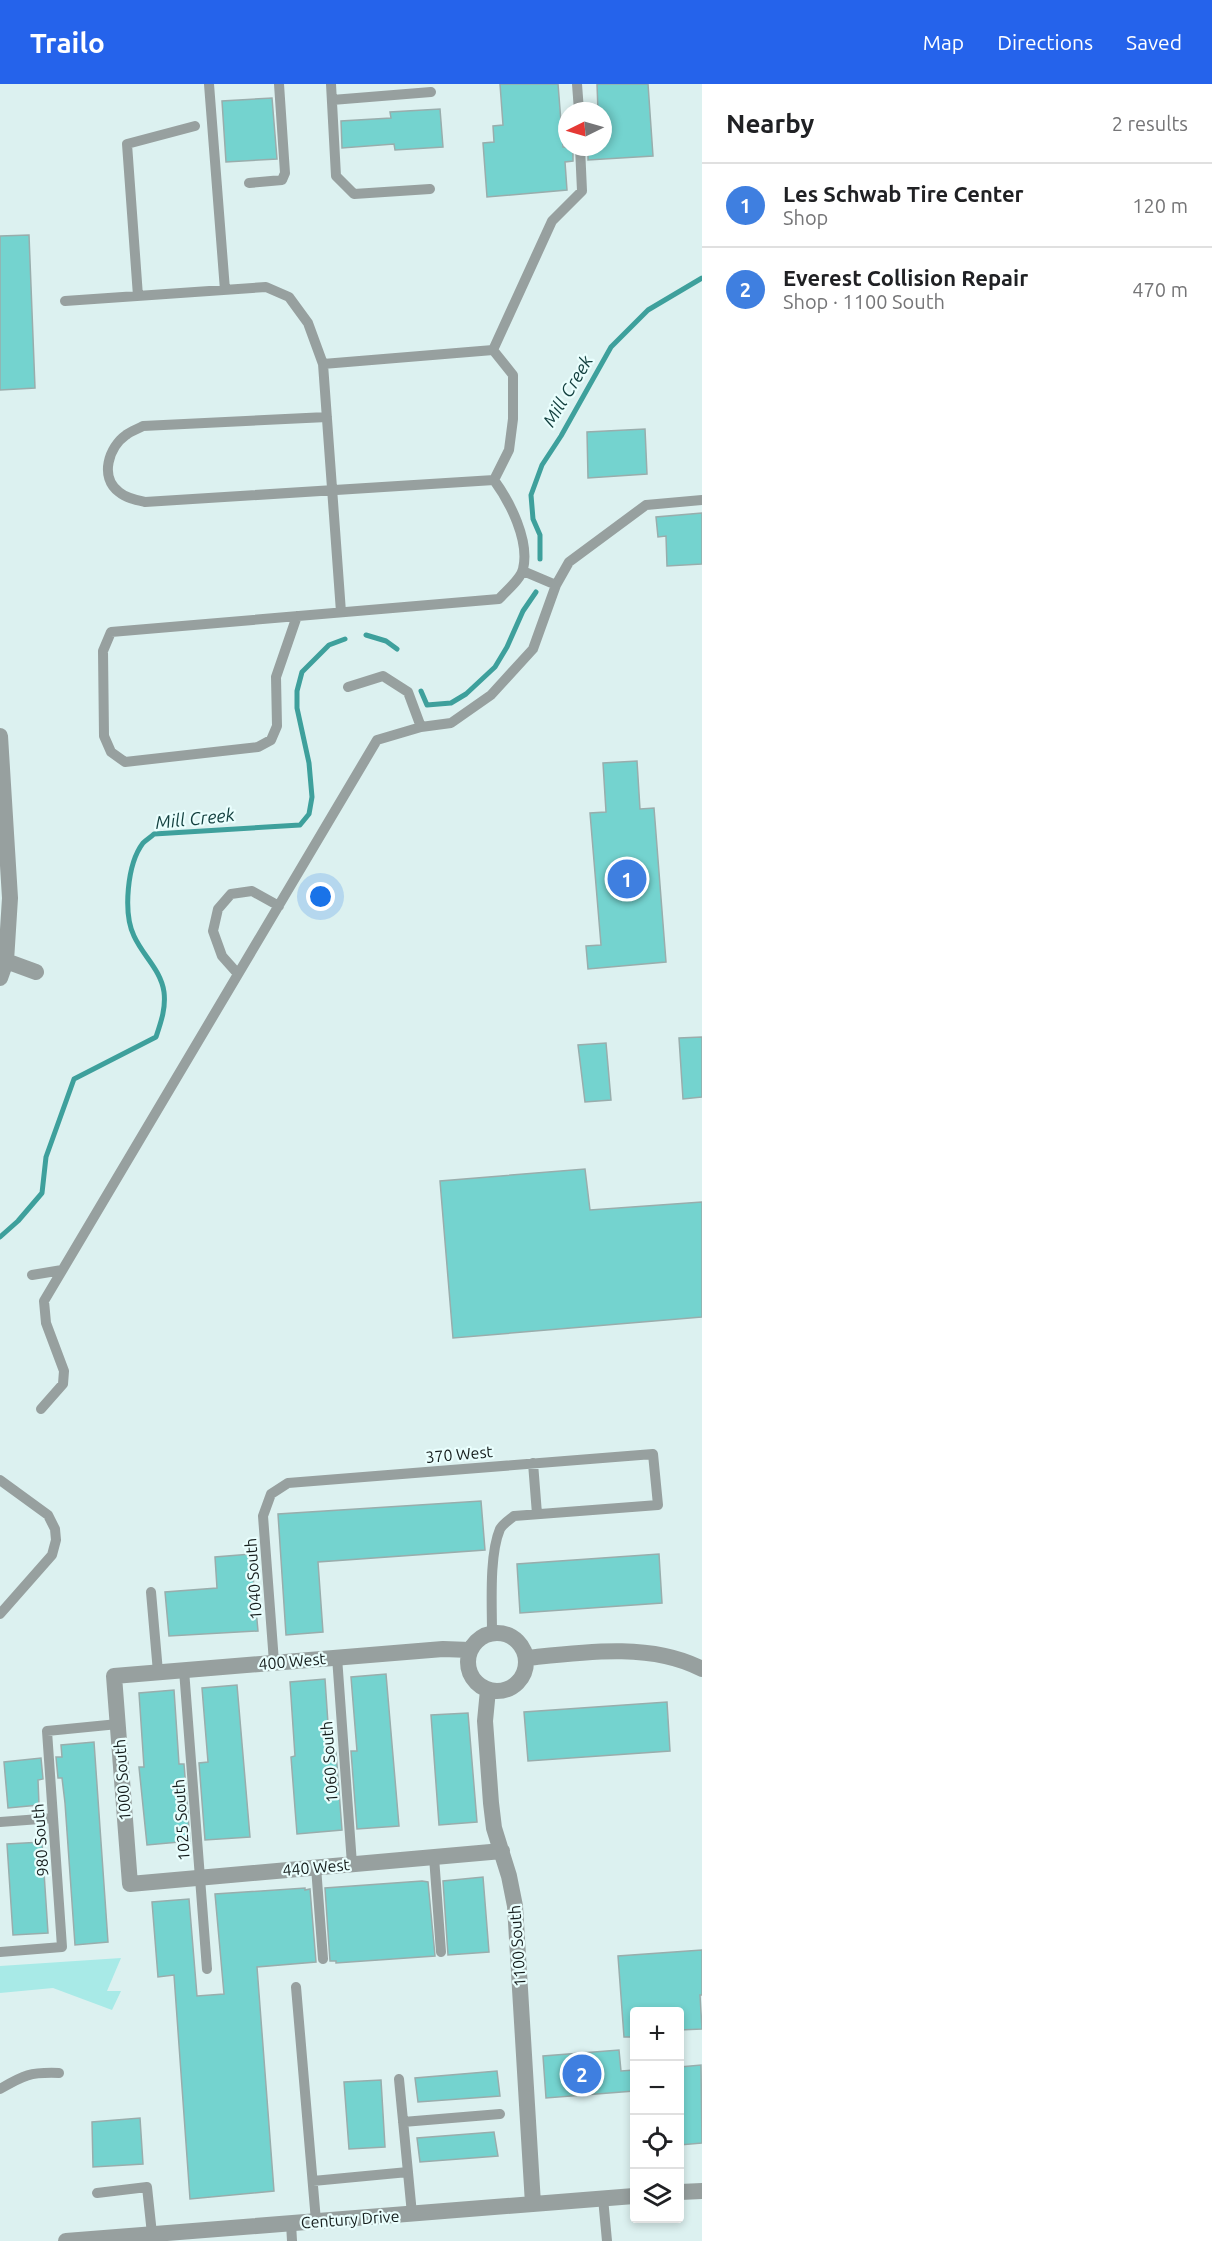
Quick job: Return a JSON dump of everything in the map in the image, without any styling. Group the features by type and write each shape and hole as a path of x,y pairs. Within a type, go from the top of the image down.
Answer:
{"street":[{"path":"0,736 10,898 6,961 0,978"},
{"path":"6,961 36,972"},
{"path":"492,1632 511,1635 519,1641 527,1658 523,1677 508,1690 498,1692 488,1690 472,1678 468,1659 475,1642 492,1632"},
{"name":"400 West","path":"114,1676 443,1648 470,1650"},
{"path":"527,1658 593,1651 631,1652 689,1662 702,1669"},
{"name":"1000 South","path":"114,1676 130,1884"},
{"name":"1100 South","path":"488,1690 485,1721 494,1828 509,1876 515,1906 533,2204"},
{"name":"440 West","path":"130,1884 501,1851"},
{"path":"684,2192 702,2191"},
{"name":"Century Drive","path":"66,2241 630,2196"}],"lane":[{"path":"209,84 225,290"},
{"path":"249,183 282,180 285,173 279,84"},
{"path":"331,84 336,176 354,194 430,189"},
{"path":"577,84 578,102"},
{"path":"332,100 430,92"},
{"path":"138,296 127,144 195,126"},
{"path":"493,350 552,221 582,191 580,156"},
{"path":"65,302 266,287 289,297 308,323 323,364 341,612"},
{"path":"323,364 493,350"},
{"path":"493,350 513,375 513,419 509,450 494,480"},
{"path":"327,417 143,426 127,433 115,446 108,461 108,478 117,490 128,497 145,502 494,480"},
{"path":"297,616 276,677 277,726 271,740 258,747 125,762 111,752 104,736 103,651 111,632 341,612 499,599 523,571 524,545 508,499 494,480"},
{"path":"41,1409 63,1384 64,1371 46,1323 44,1301 377,740 421,727 451,723 491,695 533,649 556,585 569,562 646,505 702,500"},
{"path":"523,571 556,585"},
{"path":"348,687 382,676 408,693 421,727"},
{"path":"238,974 222,956 213,931 218,909 231,894 252,891 279,906"},
{"path":"33,1275 62,1270"},
{"name":"370 West","path":"271,1494 288,1483 653,1454 658,1505 537,1514"},
{"path":"492,1632 492,1586 496,1541 501,1527 514,1516 537,1514 533,1463"},
{"path":"0,1480 48,1515 55,1529 56,1540 52,1555 0,1614"},
{"name":"1040 South","path":"271,1494 263,1515 274,1662"},
{"path":"151,1592 158,1672"},
{"name":"1060 South","path":"337,1657 352,1864"},
{"name":"1025 South","path":"184,1670 207,1969"},
{"name":"980 South","path":"0,1952 62,1947 47,1731 118,1724"},
{"path":"0,1821 53,1818"},
{"path":"434,1857 441,1952"},
{"path":"316,1867 323,1959"},
{"path":"296,1987 316,2221"},
{"path":"0,2090 23,2075 59,2073"},
{"path":"399,2079 412,2214"},
{"path":"403,2122 500,2114"},
{"path":"313,2181 408,2172"},
{"path":"98,2193 147,2187 153,2234"},
{"path":"603,2198 607,2241"},
{"path":"291,2223 292,2241"}],"shaded area":[{"path":"121,1958 107,1991 121,1991 112,2010 53,1988 0,1993 0,1966"}],"building":[{"path":"500,84 558,84 558,156 573,156 573,161 565,162 567,190 487,197 483,143 494,142 493,126 503,125"},
{"path":"597,84 648,84 653,156 588,160 588,156 612,156 612,102 598,102"},
{"path":"272,98 277,159 226,162 222,101"},
{"path":"440,109 443,147 395,150 394,144 342,148 341,121 391,118 390,112"},
{"path":"29,235 35,388 0,390 0,236"},
{"path":"645,429 647,474 588,478 587,432"},
{"path":"702,513 702,564 667,566 666,536 658,537 656,517"},
{"path":"637,761 640,809 654,808 666,962 588,969 586,946 601,945 590,813 606,812 603,763"},
{"path":"702,1037 702,1097 683,1099 679,1038"},
{"path":"606,1043 611,1100 585,1102 578,1045"},
{"path":"585,1169 590,1210 702,1202 702,1317 453,1338 440,1181"},
{"path":"481,1501 485,1550 318,1562 323,1632 286,1635 278,1514"},
{"path":"251,1554 258,1631 169,1636 165,1592 217,1588 215,1557"},
{"path":"659,1554 662,1603 520,1613 517,1564"},
{"path":"386,1674 399,1826 357,1829 351,1751 357,1751 351,1677"},
{"path":"325,1679 330,1753 336,1752 342,1830 297,1834 291,1757 295,1756 290,1682"},
{"path":"237,1685 250,1837 205,1840 199,1763 208,1762 202,1688"},
{"path":"174,1690 179,1764 184,1764 190,1841 147,1845 139,1767 144,1767 139,1693"},
{"path":"667,1702 670,1751 528,1761 524,1712"},
{"path":"468,1713 477,1822 439,1825 431,1715"},
{"path":"94,1742 108,1942 75,1945 65,1803 62,1778 58,1778 56,1757 62,1757 61,1745"},
{"path":"41,1758 43,1779 38,1780 39,1805 8,1808 4,1762"},
{"path":"42,1842 48,1933 13,1935 7,1844"},
{"path":"483,1877 489,1952 448,1955 443,1881"},
{"path":"428,1882 435,1956 336,1963 336,1961 330,1961 325,1888"},
{"path":"305,1888 305,1890 310,1889 316,1962 257,1967 274,2191 190,2199 174,1975 158,1977 152,1902 189,1899 197,1996 224,1994 215,1894"},
{"path":"702,1950 702,1995 700,1995 702,2029 684,2030 684,2007 630,2007 630,2037 624,2037 618,1956"},
{"path":"619,2050 621,2071 630,2070 630,2091 546,2098 543,2056"},
{"path":"701,2065 702,2143 684,2145 684,2067"},
{"path":"497,2071 500,2096 418,2102 415,2078"},
{"path":"381,2080 385,2147 349,2149 344,2082"},
{"path":"140,2118 143,2164 93,2167 92,2122"},
{"path":"494,2132 498,2156 420,2162 417,2138"}],"waterway":[{"name":"Mill Creek","path":"540,559 540,535 533,519 531,495 542,465 611,347 648,310 702,278"},
{"name":"Mill Creek","path":"421,691 427,705 451,703 466,694 495,667 523,611 536,592"},
{"name":"Mill Creek","path":"366,635 386,641 397,649"},
{"name":"Mill Creek","path":"0,1237 18,1221 42,1193 46,1157 74,1079 156,1037 164,1009 164,992 156,970 134,936 128,902 133,863 143,843 154,834 300,825 309,814 312,797 309,763 297,708 297,691 302,672 329,645 345,639"}],"place":[{"name":"Les Schwab Tire Center","path":"627,879"},
{"name":"Everest Collision Repair","path":"582,2074"}]}
